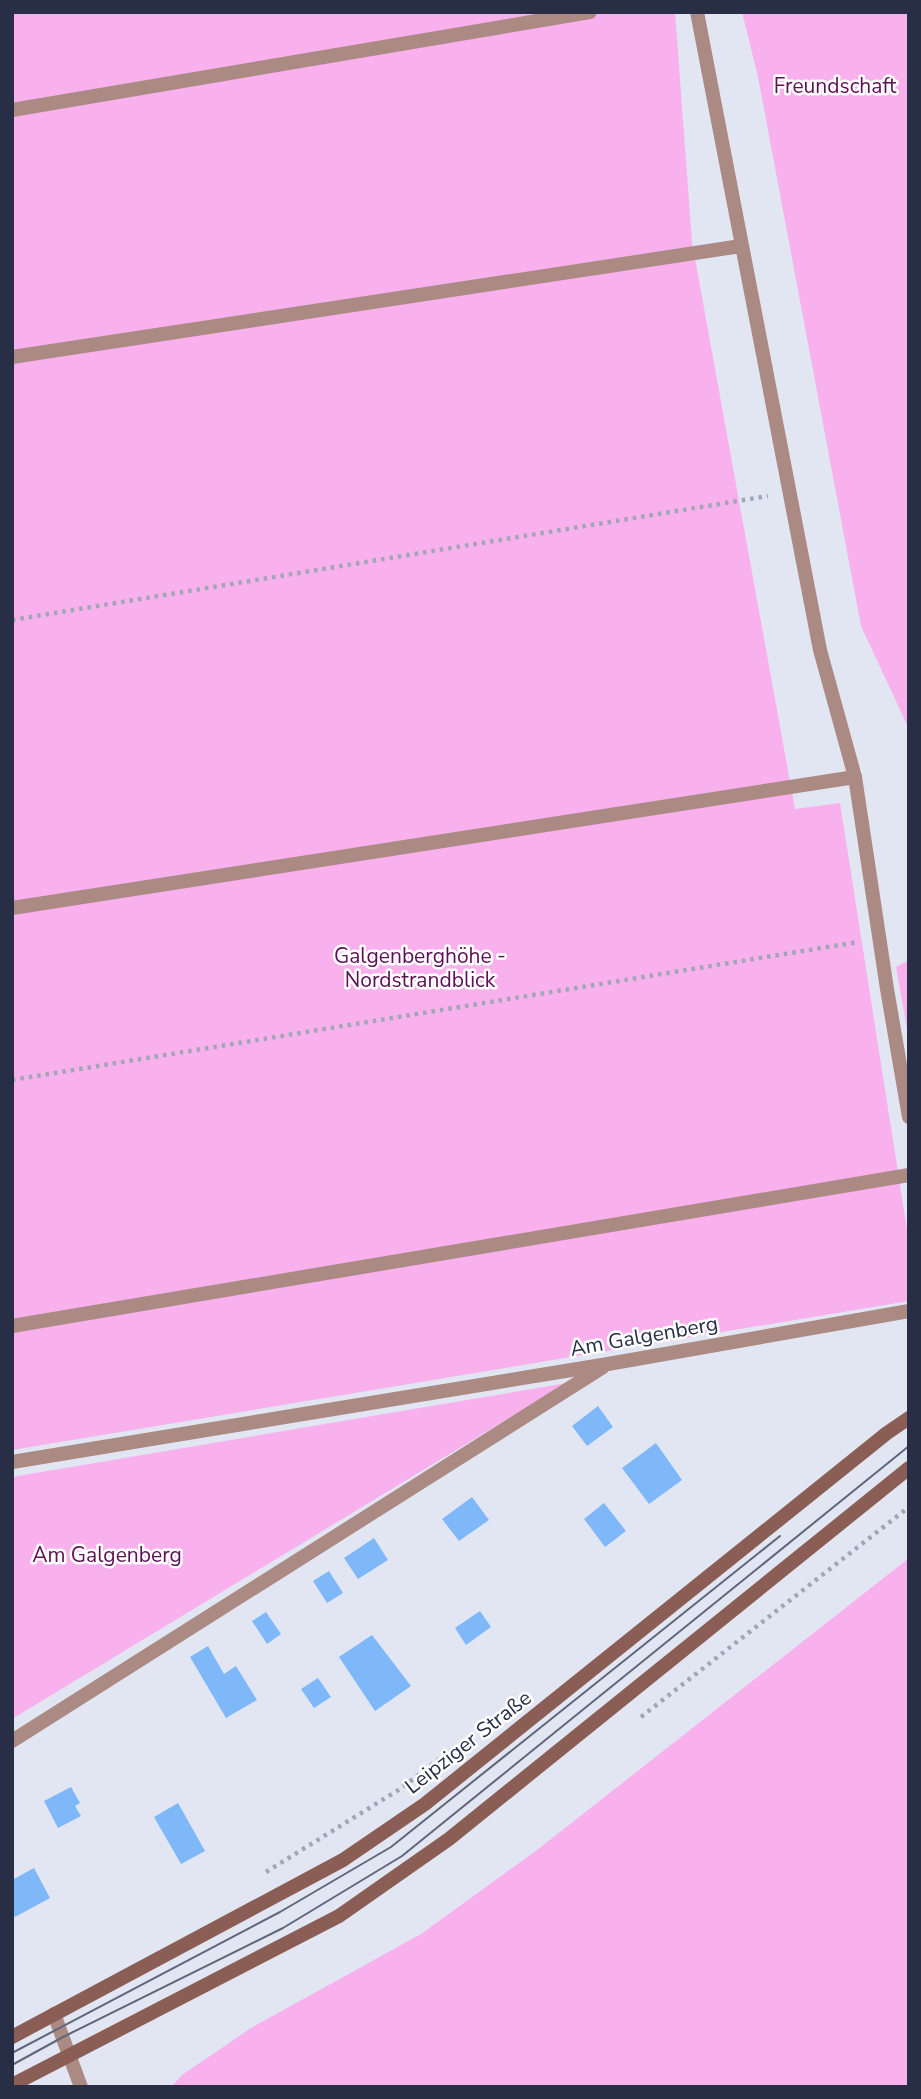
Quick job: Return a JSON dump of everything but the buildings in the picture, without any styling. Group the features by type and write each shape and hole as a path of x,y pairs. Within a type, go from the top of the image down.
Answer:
{"main road":[{"name":"Leipziger Straße","path":"12,2037 343,1860 425,1804 909,1418"},
{"path":"12,2085 340,1916 449,1839 909,1468"}],"street":[{"path":"12,110 590,12"},
{"path":"697,12 820,650 855,777 909,1117"},
{"path":"12,357 741,246"},
{"path":"12,908 855,777"},
{"path":"12,1326 909,1175"},
{"name":"Am Galgenberg","path":"12,1462 608,1364 909,1311"},
{"path":"12,1741 608,1364"},
{"path":"54,2014 81,2087"}],"path":[{"path":"12,620 789,492"},
{"path":"12,1080 879,939"},
{"path":"264,1873 400,1789 455,1747"}],"green space":[{"name":"Galgenberghöhe - Nordstrandblick","path":"12,12 675,12 692,242 795,809 840,803 909,1242 909,1301 12,1450"},
{"name":"Freundschaft","path":"742,12 909,12 909,729 861,626 758,77"},
{"path":"909,960 909,1040 896,967"},
{"name":"Am Galgenberg","path":"567,1383 12,1719 12,1477"},
{"path":"909,1558 909,2087 171,2087 182,2075 251,2028 421,1934 537,1850"}],"tram line":[{"path":"12,2065 283,1928 402,1856 909,1446"},
{"path":"12,2053 280,1912 391,1847 780,1536"}]}
